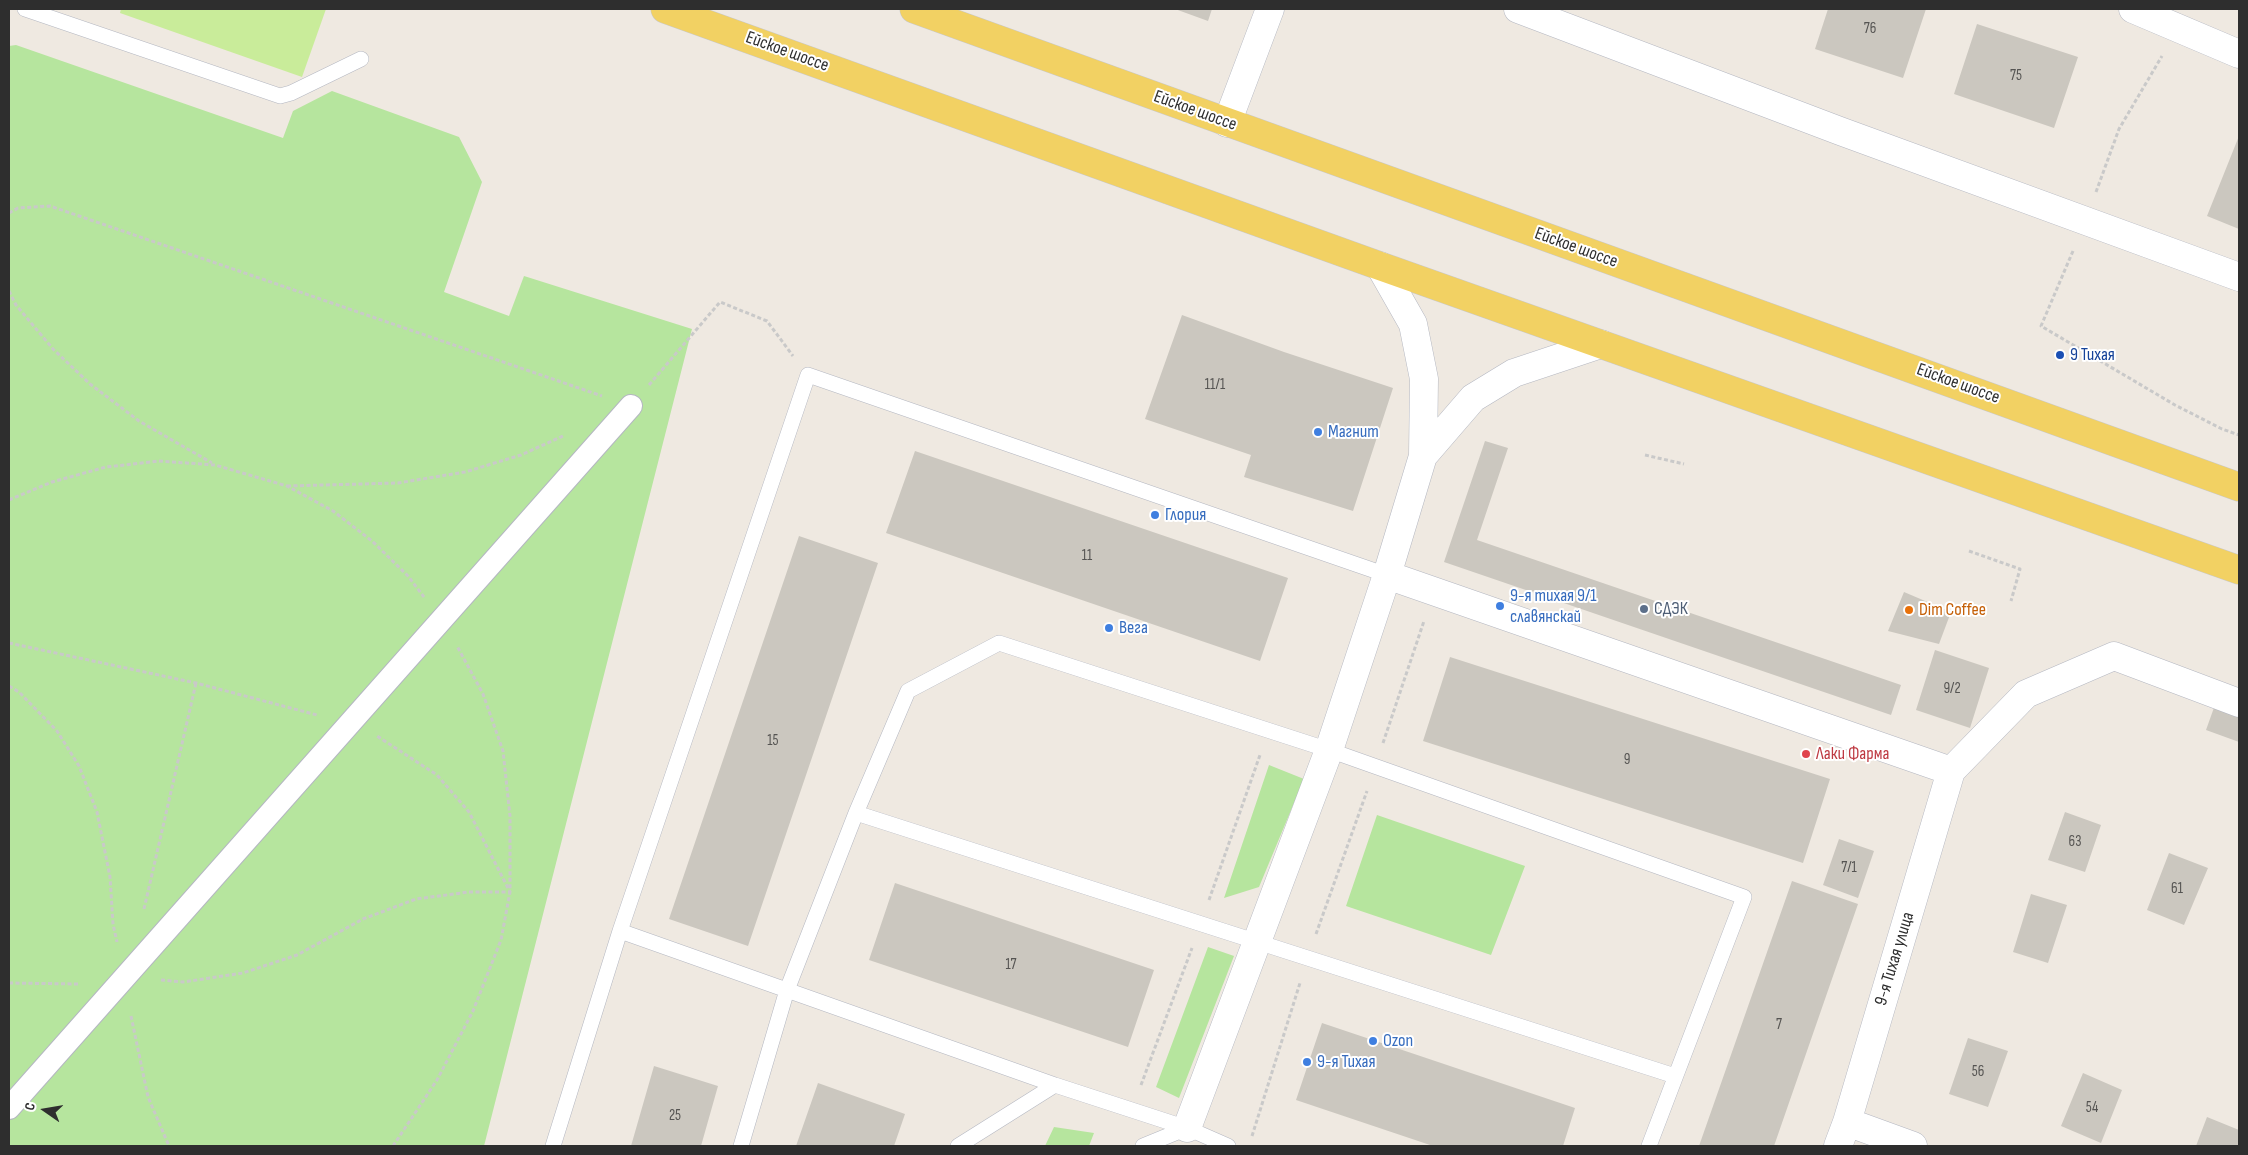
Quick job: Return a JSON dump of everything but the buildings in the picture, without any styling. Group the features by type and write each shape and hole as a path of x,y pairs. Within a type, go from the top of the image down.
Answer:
{"main road":[{"name":"Ейское шоссе","path":"665,9 1380,266 2239,570"},
{"name":"Ейское шоссе","path":"914,9 2239,487"}],"street":[{"path":"1227,123 1270,9"},
{"path":"1518,9 2239,277"},
{"path":"2133,9 2180,27 2239,54"},
{"path":"1187,1128 1328,750 1387,575 1423,456 1424,379 1413,324 1380,266"},
{"path":"1423,456 1473,398 1514,373 1601,344"},
{"path":"9,1108 631,406"},
{"path":"1387,575 1951,771 2026,694 2114,656 2239,703"},
{"name":"9-я Тихая улица","path":"1842,1134 1951,771"},
{"path":"1842,1134 1914,1146"}],"lane":[{"path":"25,9 280,96 291,93 361,59"},
{"path":"553,1146 620,931 808,375 1387,575"},
{"path":"741,1146 787,990 856,813 908,691 999,643 1328,750 1744,897 1649,1146"},
{"path":"856,813 1675,1076"},
{"path":"620,931 1055,1085 1187,1128 1228,1146"},
{"path":"958,1146 1055,1085"},
{"path":"1144,1146 1187,1128"}],"path":[{"path":"2180,27 2119,129 2085,221 2042,326 2175,405 2222,429 2239,435"},
{"path":"9,213 18,208 50,206 631,406 720,302 766,321 808,375"},
{"path":"9,291 16,305 53,349 90,384 138,421 215,465"},
{"path":"287,486 398,483 465,472 521,456 572,432"},
{"path":"1645,455 1684,464"},
{"path":"1969,551 2020,569 2011,601"},
{"path":"1251,1137 1308,958 1375,767 1433,592"},
{"path":"9,643 196,684 350,723 386,740 437,775 469,812 510,892 470,892 416,899 363,919 297,955 243,973 184,982 125,977 69,985 9,983"},
{"path":"143,913 196,684"},
{"path":"9,686 19,692 57,731 79,766 99,821 110,877 113,924 125,977 134,1039 148,1097 169,1146"}],"green space":[{"path":"121,9 326,9 302,77 120,13"},
{"path":"16,45 283,138 293,111 332,91 459,137 482,182 444,292 509,316 524,276 692,329 484,1146 9,1146 9,46"},
{"path":"1269,765 1304,779 1259,887 1224,898"},
{"path":"1377,815 1525,866 1491,955 1346,906"},
{"path":"1208,947 1234,956 1179,1098 1156,1087"},
{"path":"1054,1127 1094,1133 1089,1146 1045,1146"}],"place":[{"name":"9 Тихая","path":"2060,355"},
{"name":"Магнит","path":"1318,432"},
{"name":"Глория","path":"1155,515"},
{"name":"9-я тихая 9/1 славянскай","path":"1500,606"},
{"name":"СДЭК","path":"1644,609"},
{"name":"Dim Coffee","path":"1909,610"},
{"name":"Вега","path":"1109,628"},
{"name":"Лаки Фарма","path":"1806,754"},
{"name":"Ozon","path":"1373,1041"},
{"name":"9-я Тихая","path":"1307,1062"}]}
